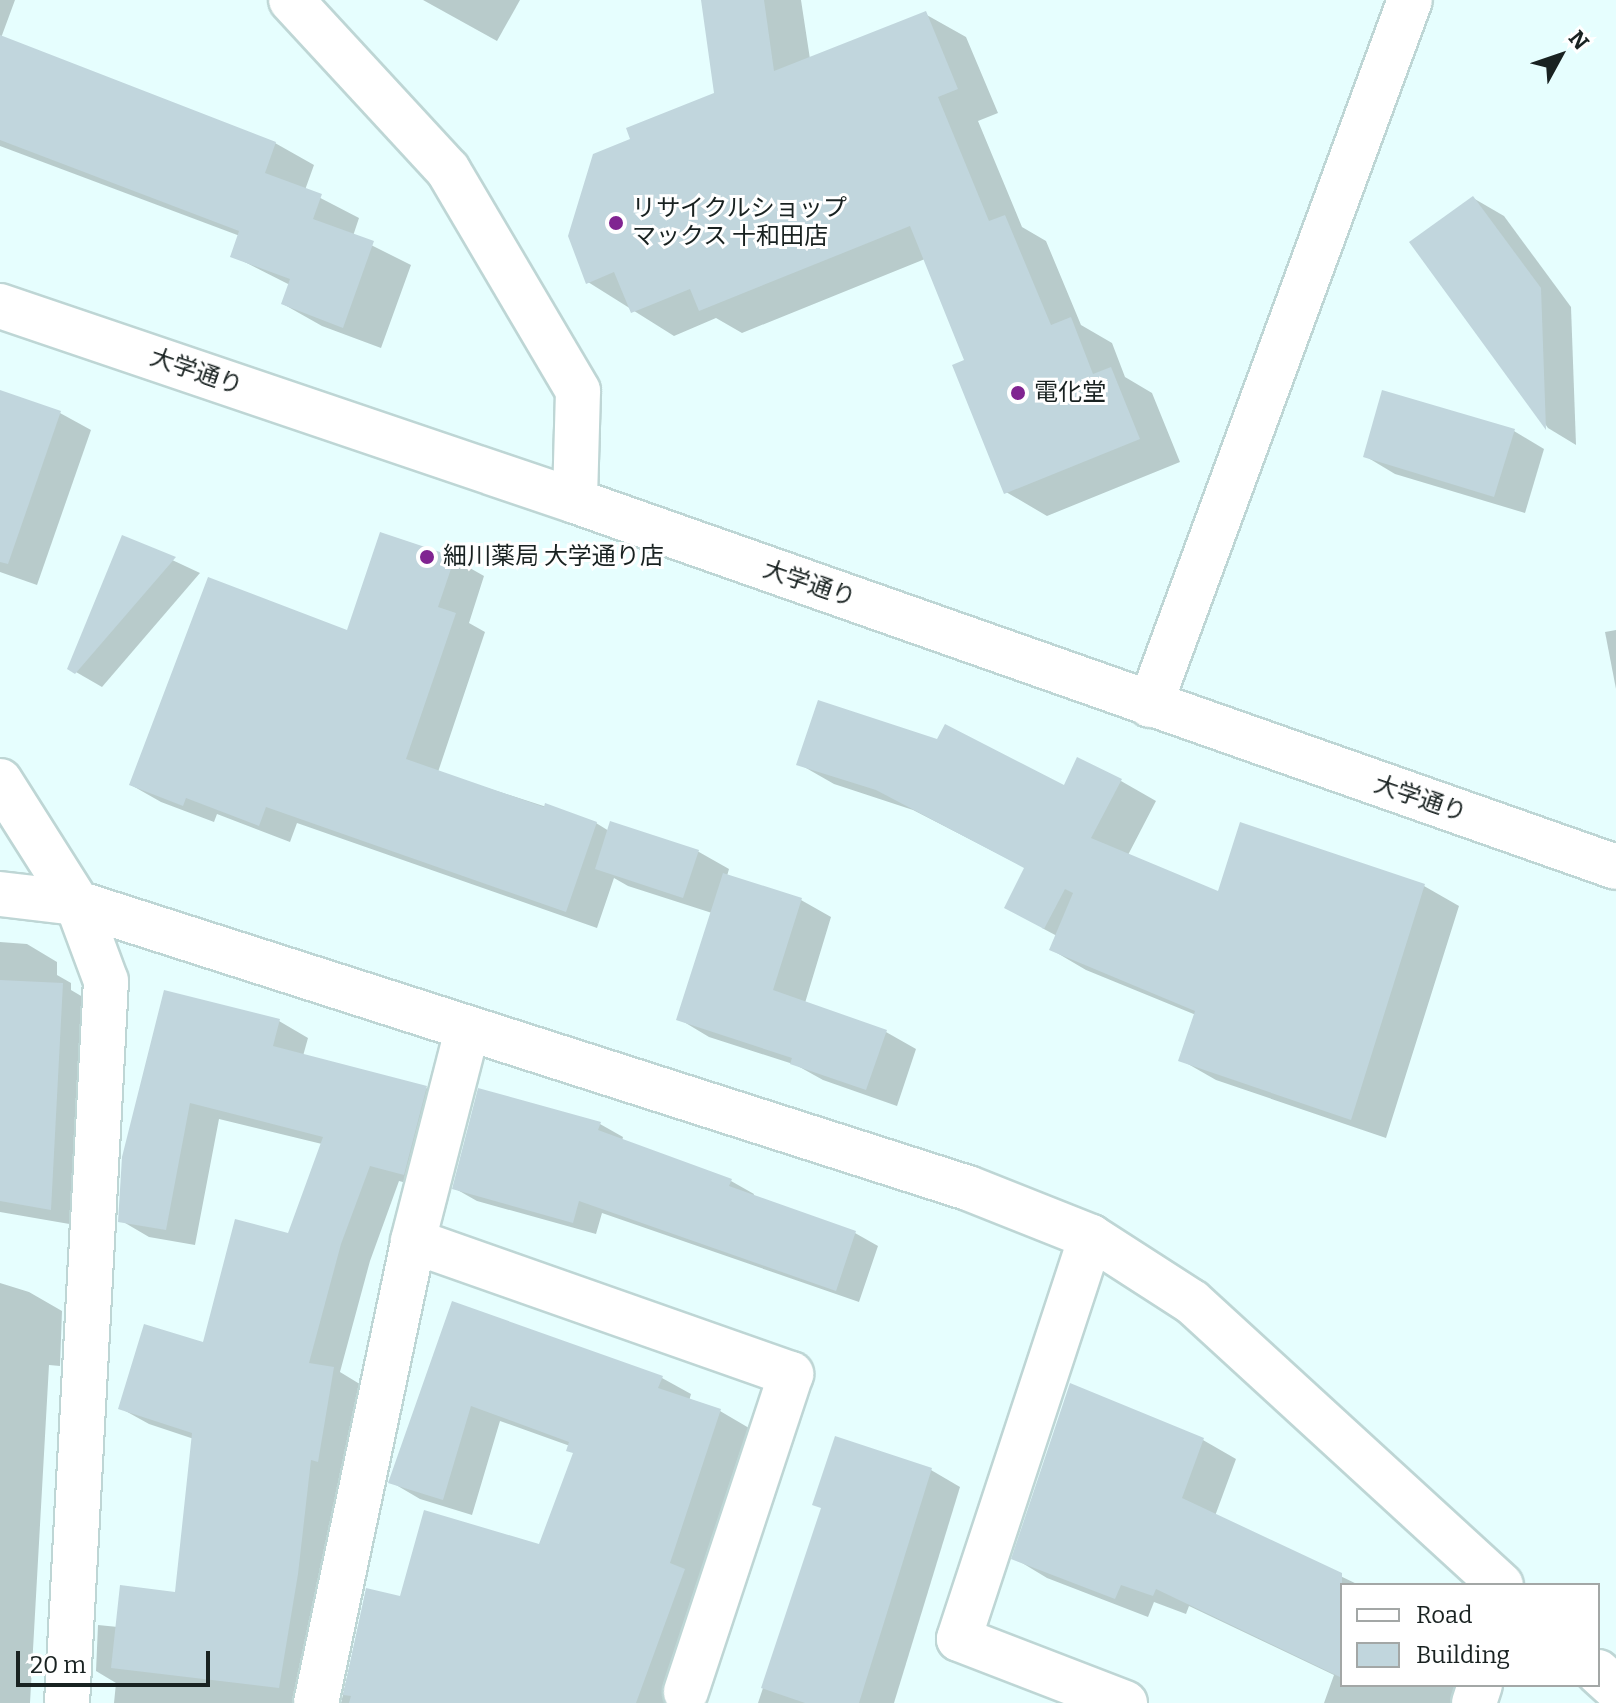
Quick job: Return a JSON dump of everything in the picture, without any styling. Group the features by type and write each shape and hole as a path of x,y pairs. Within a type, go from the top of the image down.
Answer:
{"street":[{"path":"291,0 448,170 578,391 575,501"},
{"path":"1150,705 1410,0"},
{"name":"大学通り","path":"0,306 575,501 1616,867"},
{"path":"0,781 77,903 106,981 67,1703"},
{"path":"0,894 77,903 968,1188 1091,1237 1192,1302 1499,1583"},
{"path":"316,1703 413,1241 467,1030"},
{"path":"1091,1237 959,1639 1125,1703"},
{"path":"413,1241 791,1374 686,1692"},
{"path":"1600,1674 1616,1688"}],"building":[{"path":"701,0 764,0 774,71 926,11 958,89 938,97 989,221 1005,215 1051,325 1071,317 1093,374 1111,367 1140,439 1004,494 952,365 964,360 910,226 699,311 690,289 631,313 614,272 586,284 568,236 593,154 630,139 626,128 714,93"},
{"path":"0,35 276,142 265,173 322,194 313,219 374,241 343,328 281,304 290,279 230,257 239,231 0,140"},
{"path":"1473,196 1541,288 1546,430 1409,242"},
{"path":"0,390 61,411 8,564 0,562"},
{"path":"1382,390 1515,429 1494,497 1363,457"},
{"path":"380,532 455,557 438,607 456,613 406,759 597,822 566,912 266,807 259,826 186,798 183,806 129,785 208,577 347,630"},
{"path":"122,535 176,557 75,674 67,669"},
{"path":"818,700 937,739 945,724 1064,785 1077,757 1122,779 1091,838 1218,891 1240,822 1425,884 1351,1120 1178,1061 1195,1011 1049,950 1073,893 1065,889 1044,929 1004,908 1024,868 876,790 796,765"},
{"path":"610,821 699,850 683,898 595,869"},
{"path":"723,873 802,898 773,990 887,1030 866,1090 790,1064 792,1058 676,1020"},
{"path":"0,980 63,983 51,1210 0,1201"},
{"path":"164,990 280,1019 273,1046 427,1086 404,1175 370,1166 341,1244 309,1363 334,1367 318,1462 311,1460 298,1574 279,1688 111,1668 120,1585 175,1592 192,1433 118,1409 144,1324 203,1342 235,1219 288,1233 323,1137 190,1103 166,1230 118,1222 122,1157"},
{"path":"478,1088 601,1122 598,1130 732,1179 729,1186 856,1231 836,1291 579,1201 573,1223 452,1189"},
{"path":"452,1301 663,1376 658,1388 721,1409 670,1563 685,1569 636,1703 349,1703 351,1696 343,1695 366,1588 400,1596 424,1510 539,1544 573,1453 566,1451 569,1442 471,1406 443,1500 388,1483"},
{"path":"1070,1383 1204,1438 1182,1498 1342,1573 1340,1677 1156,1589 1153,1596 1121,1585 1115,1599 1011,1559"},
{"path":"835,1436 932,1468 859,1703 805,1703 761,1688 821,1508 812,1505"}],"place":[{"name":"リサイクルショップ マックス 十和田店","path":"616,223"},
{"name":"電化堂","path":"1018,393"},
{"name":"細川薬局 大学通り店","path":"427,557"}]}
